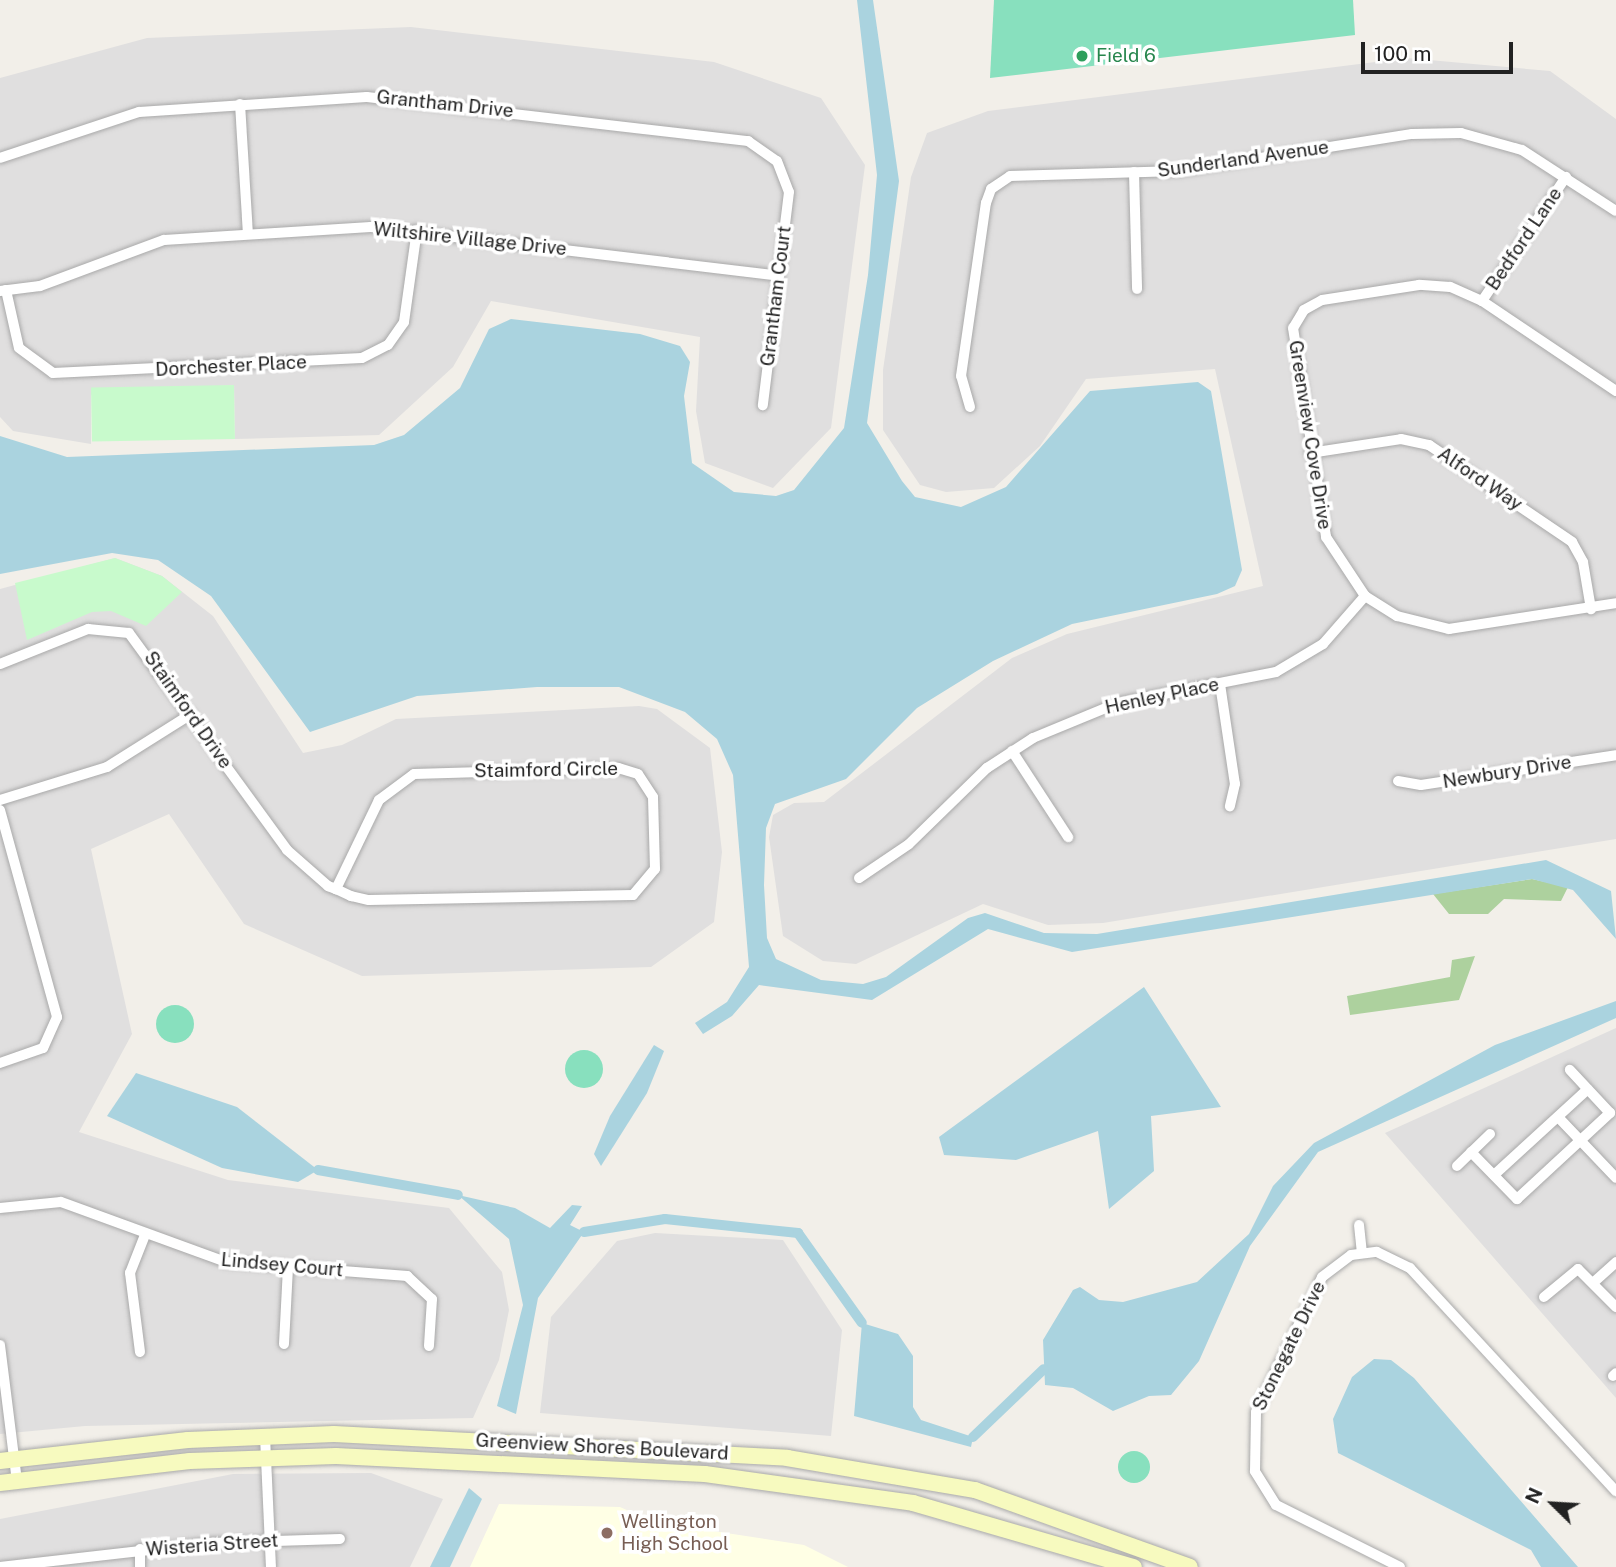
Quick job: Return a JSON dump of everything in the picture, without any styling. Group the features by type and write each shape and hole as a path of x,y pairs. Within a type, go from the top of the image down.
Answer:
{"street":[{"name":"Grantham Drive","path":"0,158 139,112 240,104 400,97 740,139 773,155 788,187"},
{"path":"240,104 248,234"},
{"name":"Sunderland Avenue","path":"970,407 961,376 991,189 1018,175 1193,170 1438,132 1500,141 1566,177 1616,211"},
{"path":"1134,172 1137,289"},
{"name":"Bedford Lane","path":"1482,300 1566,177"},
{"name":"Grantham Court","path":"763,405 788,187"},
{"name":"Wiltshire Village Drive","path":"3,291 40,286 164,240 248,234 417,230 779,276"},
{"name":"Dorchester Place","path":"3,291 19,348 53,373 362,358 388,345 404,322 417,230"},
{"name":"Greenview Cove Drive","path":"1616,391 1482,300 1450,287 1419,285 1322,300 1304,310 1292,335 1326,537 1365,596 1406,620 1449,629 1616,603"},
{"name":"Alford Way","path":"1310,453 1401,439 1429,445 1572,542 1583,562 1591,608"},
{"name":"Henley Place","path":"859,878 909,844 963,788 1012,751 1099,709 1220,684 1293,665 1323,643 1365,596"},
{"name":"Staimford Drive","path":"0,664 88,629 113,628 141,643 287,850 336,890"},
{"path":"1220,684 1235,784 1230,806"},
{"path":"0,800 107,767 191,714"},
{"path":"1012,751 1068,837"},
{"name":"Newbury Drive","path":"1398,781 1421,785 1616,755"},
{"name":"Staimford Circle","path":"618,768 643,779 653,797 654,869 633,895 387,903 336,890 379,800 414,774 618,768"},
{"path":"0,810 57,1017 43,1048 0,1063"},
{"path":"1471,1152 1517,1199 1611,1114 1570,1070"},
{"path":"1494,1175 1588,1089"},
{"path":"1558,1116 1616,1178"},
{"path":"1457,1166 1490,1134"},
{"name":"Lindsey Court","path":"0,1208 61,1202 145,1235 226,1262 414,1278 434,1306 429,1346"},
{"path":"1359,1225 1362,1252 1391,1256 1410,1268 1616,1491"},
{"path":"139,1352 130,1273 145,1235"},
{"name":"Stonegate Drive","path":"1362,1252 1332,1266 1312,1296 1256,1412 1255,1471 1276,1505 1401,1567"},
{"path":"1594,1282 1616,1262"},
{"path":"284,1344 288,1268"},
{"path":"1544,1297 1578,1269 1594,1282 1616,1307"},
{"path":"0,1345 7,1460 18,1481"},
{"path":"265,1436 271,1567"},
{"name":"Greenview Shores Boulevard","path":"7,1460 265,1436 646,1449 787,1458 916,1477 1026,1506 1190,1567"},
{"path":"644,1470 646,1449"},
{"name":"Greenview Shores Boulevard","path":"0,1483 266,1457 644,1470 784,1482 913,1503 1134,1567"},
{"name":"Wisteria Street","path":"0,1567 139,1549 270,1540 340,1539"},
{"path":"139,1549 140,1567"}],"shaded area":[{"path":"411,27 714,62 821,98 865,165 831,428 773,488 705,463 696,411 700,337 491,301 453,367 379,435 235,439 234,385 91,395 91,444 13,431 0,417 0,78 147,38"},
{"path":"1407,58 1550,71 1616,119 1616,839 1103,923 1048,925 983,904 856,964 823,961 783,936 769,837 773,815 794,803 824,802 1012,658 1067,634 1263,586 1215,369 1086,379 1040,446 994,488 946,492 920,485 883,430 883,370 911,177 927,133 988,111"},
{"path":"115,558 162,576 213,616 303,753 342,745 396,719 639,706 657,709 710,748 722,852 714,922 651,967 362,976 244,924 169,814 91,849 132,1034 79,1132 228,1180 449,1208 502,1272 509,1310 499,1360 473,1418 85,1426 0,1434 0,589"},
{"path":"1616,1028 1616,1398 1385,1133"},
{"path":"655,1233 783,1240 842,1330 831,1436 540,1413 551,1317 617,1241"},
{"path":"371,1473 443,1499 410,1567 0,1567 0,1519 233,1474"},
{"name":"Wellington High School","path":"499,1504 620,1507 654,1522 804,1545 848,1567 470,1567"}],"green space":[{"name":"Field 6","path":"994,0 1353,0 1355,35 990,78"},
{"path":"234,385 235,439 92,441 91,387"},
{"path":"115,558 162,576 182,592 146,626 111,611 92,612 27,640 15,583"},
{"path":"1532,879 1568,887 1561,901 1504,899 1488,914 1449,914 1433,894"},
{"path":"1475,956 1459,1000 1350,1015 1347,996 1450,977 1452,960"},
{"path":"175,1005 188,1011 194,1024 188,1037 175,1043 162,1037 156,1024 162,1011"},
{"path":"584,1050 597,1056 603,1069 597,1082 584,1088 571,1082 565,1069 571,1056"},
{"path":"1134,1451 1145,1456 1150,1467 1145,1478 1134,1483 1123,1478 1118,1467 1123,1456"}],"water":[{"path":"857,0 873,0 899,181 867,423 902,481 915,497 961,507 1006,487 1090,391 1198,382 1211,391 1242,570 1235,586 1217,594 1072,624 993,661 917,708 846,779 775,804 766,828 764,885 767,938 776,959 821,980 863,984 886,977 968,918 985,913 1044,933 1097,934 1546,860 1611,891 1616,939 1573,890 1532,879 1072,952 988,929 872,1000 759,985 732,1016 703,1034 695,1023 727,1002 749,967 733,775 717,739 685,712 619,687 537,687 417,696 310,732 211,596 158,560 112,553 0,574 0,436 67,457 374,445 404,435 460,388 489,329 511,319 640,334 680,346 690,362 684,396 692,463 734,492 776,496 794,490 844,428 868,275 877,175"},
{"path":"1144,987 1221,1107 1151,1116 1154,1171 1109,1209 1098,1131 1016,1160 944,1155 939,1137"},
{"path":"1616,1001 1616,1018 1318,1152 1250,1246 1199,1361 1171,1395 1149,1396 1113,1411 1073,1388 1045,1385 1043,1340 1073,1290 1080,1287 1099,1300 1123,1302 1197,1282 1249,1234 1273,1186 1314,1143 1495,1045"},
{"path":"654,1045 664,1051 647,1093 601,1166 594,1154 610,1116"},
{"path":"136,1073 237,1107 318,1170 298,1182 222,1168 107,1116"},
{"path":"458,1195 515,1208 550,1228 572,1205 582,1206 570,1225 584,1232 538,1298 516,1414 497,1406 523,1305 509,1239"},
{"path":"862,1323 898,1334 913,1356 913,1407 921,1420 973,1437 971,1447 854,1416"},
{"path":"1374,1359 1391,1360 1414,1378 1578,1567 1541,1567 1531,1550 1338,1453 1333,1419 1352,1377"},
{"path":"469,1488 482,1499 450,1567 430,1567"}],"waterway":[{"path":"318,1170 458,1195"},
{"path":"584,1232 665,1219 798,1233 862,1323"},
{"path":"973,1437 1044,1369"}],"place":[{"name":"Field 6","path":"1082,56"},
{"name":"Wellington High School","path":"607,1533"}]}
